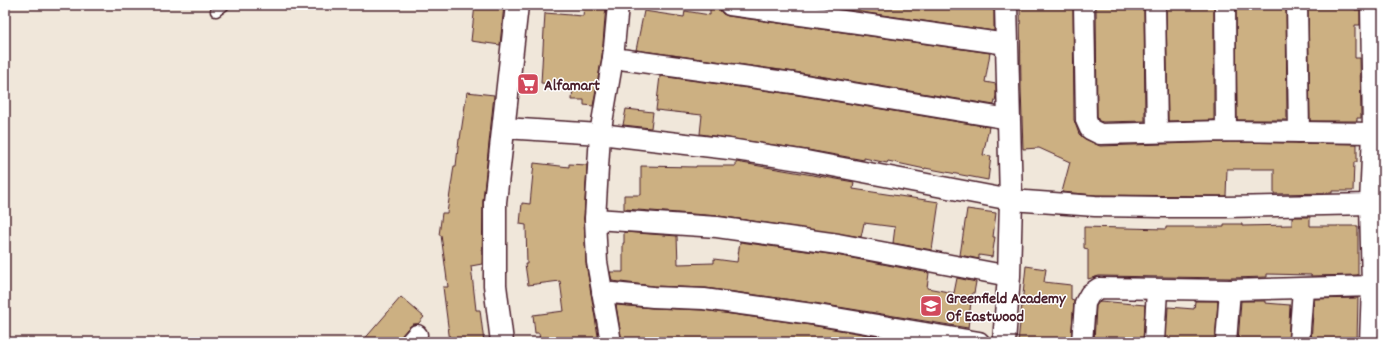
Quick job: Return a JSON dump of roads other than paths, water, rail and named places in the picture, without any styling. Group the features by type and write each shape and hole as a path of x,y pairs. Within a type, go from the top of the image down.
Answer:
{"street":[{"path":"502,342 495,285 495,202 517,5"},
{"path":"611,342 597,262 595,219 600,134 613,58 618,5"},
{"path":"730,5 1007,44"},
{"path":"1004,342 1009,276 1011,200 1006,5"},
{"path":"1084,5 1086,120 1090,129 1100,134 1226,131 1373,133"},
{"path":"1155,5 1156,132"},
{"path":"1225,5 1226,131"},
{"path":"1297,5 1299,132"},
{"path":"1370,342 1372,286 1370,204 1373,133 1371,5"},
{"path":"613,58 793,83 1009,120"},
{"path":"504,128 600,134 729,149 806,161 1011,200 1095,206 1164,207 1370,204"},
{"path":"595,219 717,227 838,244 1009,276"},
{"path":"1082,342 1085,303 1090,294 1099,288 1230,290 1372,286"},
{"path":"1299,342 1303,289"},
{"path":"1154,342 1157,290"},
{"path":"1226,342 1230,290"},
{"path":"602,292 653,297 704,299 812,314 979,342"}],"place":[{"name":"Alfamart","path":"528,84"},
{"name":"Greenfield Academy Of Eastwood","path":"931,306"}]}
